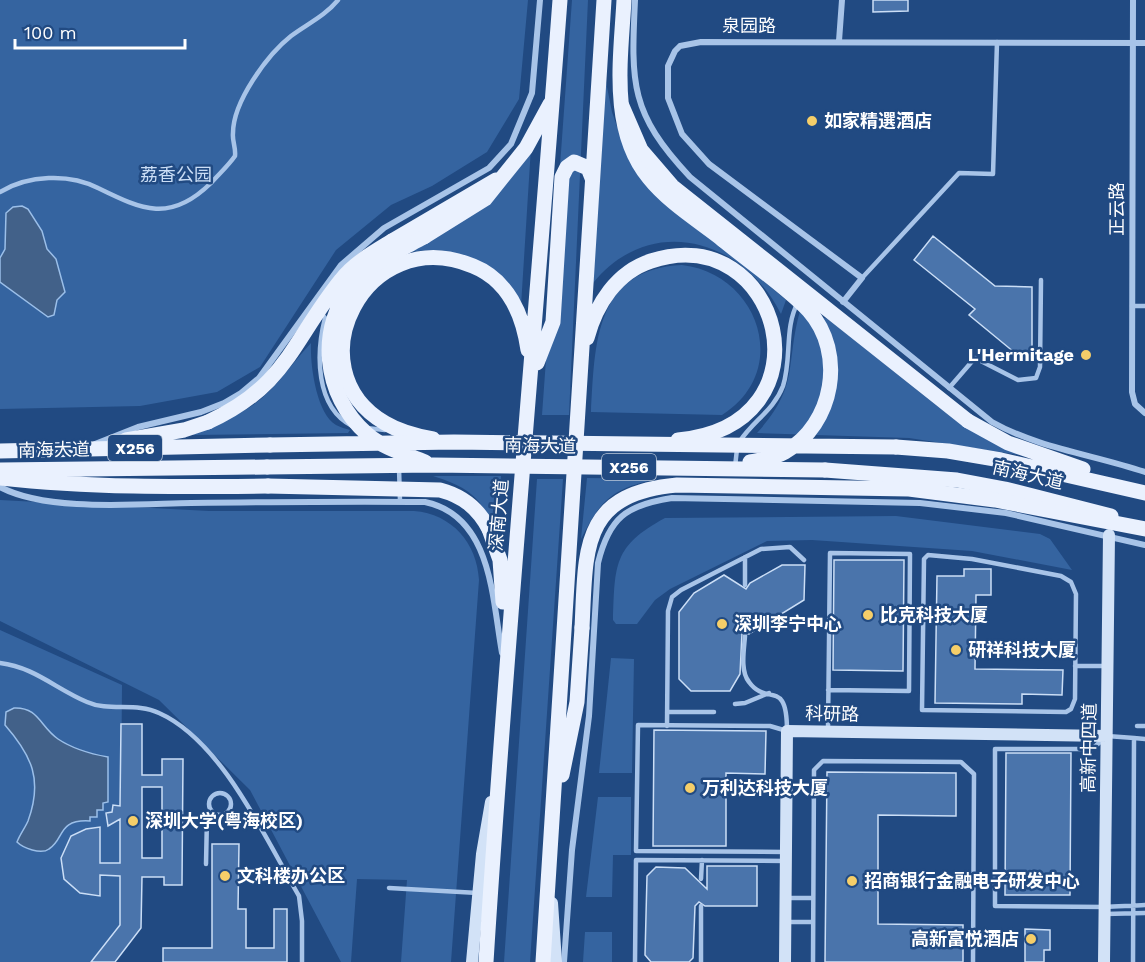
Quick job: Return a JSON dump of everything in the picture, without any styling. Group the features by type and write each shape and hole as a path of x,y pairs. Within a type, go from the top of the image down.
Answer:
{"main road":[{"name":"深南大道","path":"486,962 505,668 531,377 560,0"},
{"path":"543,962 604,0"},
{"path":"624,0 620,70 622,106 627,135 637,161 648,178 808,311 823,331 830,352 831,381 825,403 806,435 785,452 723,468"},
{"path":"433,465 386,446 355,423 335,390 328,353 335,316 354,283 383,259 424,237 485,199 526,148 552,99"},
{"path":"622,106 641,150 672,186 968,421 1008,443 1139,490"},
{"path":"531,377 553,322 562,177 567,167 574,162 582,163 588,168 592,178"},
{"path":"58,449 184,430 234,410 258,393 286,362 341,280 366,258 507,173"},
{"path":"581,361 598,309 612,287 639,265 680,255 704,257 723,264 742,278 763,303 775,336 771,375 750,411 719,432 693,438 641,443"},
{"path":"454,442 399,430 370,411 350,383 343,350 345,328 352,308 364,290 379,276 397,265 418,258 439,257 460,261 480,269 497,281 511,297 521,316 531,377"},
{"name":"南海大道","path":"0,451 454,442 896,447 948,451 1001,460 1139,490"},
{"name":"南海大道","path":"0,470 433,465 868,472 957,480 1048,499 1145,528"},
{"path":"0,478 48,483 153,488 268,486 440,490 464,499 483,517 500,560 505,668"},
{"path":"551,825 577,702 588,546 594,528 606,512 637,492 677,485 909,489 995,500 1145,528"},
{"name":"高新中四道","path":"1104,962 1108,535"},
{"name":"科研路","path":"785,962 787,731 1107,736"},
{"path":"472,962 478,894 498,760"},
{"path":"549,857 556,962"}],"street":[{"path":"92,445 138,427 201,412 241,393 259,378 341,265 384,228 489,168 511,144 532,93 540,0"},
{"path":"635,0 632,64 634,86 650,127 668,153 690,177 949,388 1008,431 1145,472"},
{"path":"839,41 842,0"},
{"name":"正云路","path":"1133,0 1132,392 1135,404 1145,413"},
{"name":"泉园路","path":"862,278 709,164 682,134 668,98 667,74 671,57 675,51 686,43 839,41 1145,43"},
{"path":"843,302 862,278"},
{"path":"0,487 35,500 106,504 400,501 440,505 453,512 473,533 481,549 505,668"},
{"path":"564,962 572,850 589,716 598,563 603,543 613,524 630,509 646,502 672,498 920,503 1006,513 1145,545"}],"lane":[{"path":"0,192 27,181 58,178 87,184 119,200 155,210 184,204 197,197 235,156 232,132 237,115 245,94 263,67 279,46 328,11 338,0"},
{"path":"862,278 959,173 993,174 998,42"},
{"path":"734,498 735,453 741,439 774,405 783,386 792,313 812,276"},
{"path":"949,388 975,358 1012,378 1024,381 1036,378 1040,367 1041,280"},
{"path":"313,303 325,318 320,355 321,377 333,412 352,426 386,430 399,436 400,501"},
{"path":"1132,306 1145,306"},
{"path":"667,726 669,611 672,597 681,590 766,548 790,547 804,560"},
{"path":"828,690 909,691 910,554 830,554 828,690 828,732"},
{"path":"928,555 972,559 1067,578 1076,594 1075,666 1074,705 1066,712 922,710 924,559 928,555"},
{"path":"745,557 745,585"},
{"path":"745,636 746,677 756,688 778,697 786,707 787,731 770,726 638,725 636,851 786,856"},
{"path":"0,663 31,670 88,703 158,712 177,723 218,762 299,896 302,921 302,962"},
{"path":"1075,666 1107,666"},
{"path":"735,704 745,704 770,693"},
{"path":"667,712 714,712"},
{"path":"1137,726 1145,726"},
{"path":"1145,739 1107,736 1092,749 995,749 994,906 1145,913"},
{"path":"1133,962 1134,738"},
{"path":"813,962 814,770 823,761 961,762 974,774 973,962"},
{"path":"224,794 230,799 231,806 227,813 216,815 211,810 209,804 214,795 224,794"},
{"path":"230,799 239,794"},
{"path":"206,864 207,817 211,810"},
{"path":"635,962 636,860 786,856"},
{"path":"701,879 702,860"},
{"path":"389,888 478,894"},
{"path":"786,898 813,898"},
{"path":"1105,910 1145,905"},
{"path":"701,906 701,962"},
{"path":"785,922 813,922"}],"green space":[{"name":"荔香公园","path":"0,0 528,0 519,99 487,152 432,186 391,205 336,250 260,367 217,392 140,406 0,409"},
{"path":"572,0 588,0 569,415 542,415"},
{"path":"605,77 612,112 622,141 748,268 786,300 781,314 764,288 744,268 720,253 694,244 668,242 642,247 616,261 593,283"},
{"path":"531,147 521,306 481,268 456,253 440,250 400,254"},
{"path":"682,265 709,272 731,286 747,305 757,327 760,351 756,374 744,396 722,415 591,412 598,337 605,315 616,296 631,280 653,270"},
{"path":"800,311 828,319 937,406 972,430 1033,457 909,438 757,433 771,416 786,388"},
{"path":"311,343 313,375 319,399 329,419 336,425 350,430 348,433 192,435 204,426 250,407 275,385"},
{"path":"433,476 501,476 498,539 482,505 468,491"},
{"path":"587,478 656,479 629,487 610,498 595,514 581,539"},
{"path":"537,479 563,479 530,962 504,962"},
{"path":"0,500 209,511 414,511 440,518 460,533 473,554 479,580 451,962 401,962 407,880 357,879 351,962 341,962 250,790 159,700 0,621"},
{"path":"896,516 1040,534 1050,539 1072,570 972,551 812,540 767,541 670,589 655,600 637,624 616,624 613,620 615,585 620,559 635,538 665,518"},
{"path":"0,630 122,685 120,925 91,962 0,962"},
{"path":"611,658 634,659 632,773 599,773"},
{"path":"598,797 631,797 631,855 613,855 612,897 586,897"},
{"path":"585,932 612,932 612,962 583,962"}],"shaded area":[{"path":"22,206 28,209 42,231 47,249 56,259 65,292 57,300 54,315 48,317 0,282 0,258 5,249 6,213 13,207"},
{"path":"14,708 34,714 52,734 64,743 82,751 108,757 108,802 103,803 103,810 97,810 97,817 90,817 90,821 79,821 67,826 54,845 46,851 32,850 17,842 28,821 35,793 28,758 5,725 6,712"}],"building":[{"path":"873,0 908,0 908,11 873,12"},
{"path":"933,236 995,286 1032,287 1032,357 1020,357 969,315 975,309 914,260"},
{"name":"比克科技大厦","path":"834,560 904,560 903,671 833,670"},
{"name":"深圳李宁中心","path":"782,565 805,565 804,600 749,634 742,633 740,674 730,691 691,691 679,679 679,612 694,593 724,575 746,589 750,583"},
{"name":"研祥科技大厦","path":"964,569 991,569 991,595 976,595 975,669 1063,670 1062,695 1022,694 1022,704 935,703 937,576 964,576"},
{"path":"121,724 142,724 142,775 162,775 162,759 183,759 182,885 164,885 164,877 142,877 141,928 115,962 91,962 120,925 120,876 100,875 100,896 80,893 64,879 61,858 71,836 86,829 100,827 100,863 120,863 120,819 108,826 106,813 112,812 113,805 120,806","holes":["142,787 162,787 162,858 142,858"]},
{"name":"万利达科技大厦","path":"654,730 766,731 765,774 726,773 726,846 653,846"},
{"path":"1006,753 1071,753 1070,895 1005,895"},
{"name":"招商银行金融电子研发中心","path":"827,772 956,773 956,816 878,815 878,924 963,925 963,962 825,962"},
{"name":"文科楼办公区","path":"212,844 239,844 238,909 246,909 246,948 274,948 274,909 287,909 287,962 163,962 163,948 212,948"},
{"path":"707,866 757,866 757,906 705,906 699,902 695,906 693,958 689,962 651,962 645,955 647,876 656,867 685,868 707,889"},
{"path":"1025,929 1050,930 1050,950 1044,950 1044,962 1025,962"}],"place":[{"name":"如家精選酒店","path":"812,121"},
{"name":"L'Hermitage","path":"1086,355"},
{"name":"比克科技大厦","path":"868,615"},
{"name":"深圳李宁中心","path":"722,624"},
{"name":"研祥科技大厦","path":"956,650"},
{"name":"万利达科技大厦","path":"690,788"},
{"name":"深圳大学(粤海校区)","path":"133,821"},
{"name":"文科楼办公区","path":"225,876"},
{"name":"招商银行金融电子研发中心","path":"852,881"},
{"name":"高新富悦酒店","path":"1031,939"}]}
